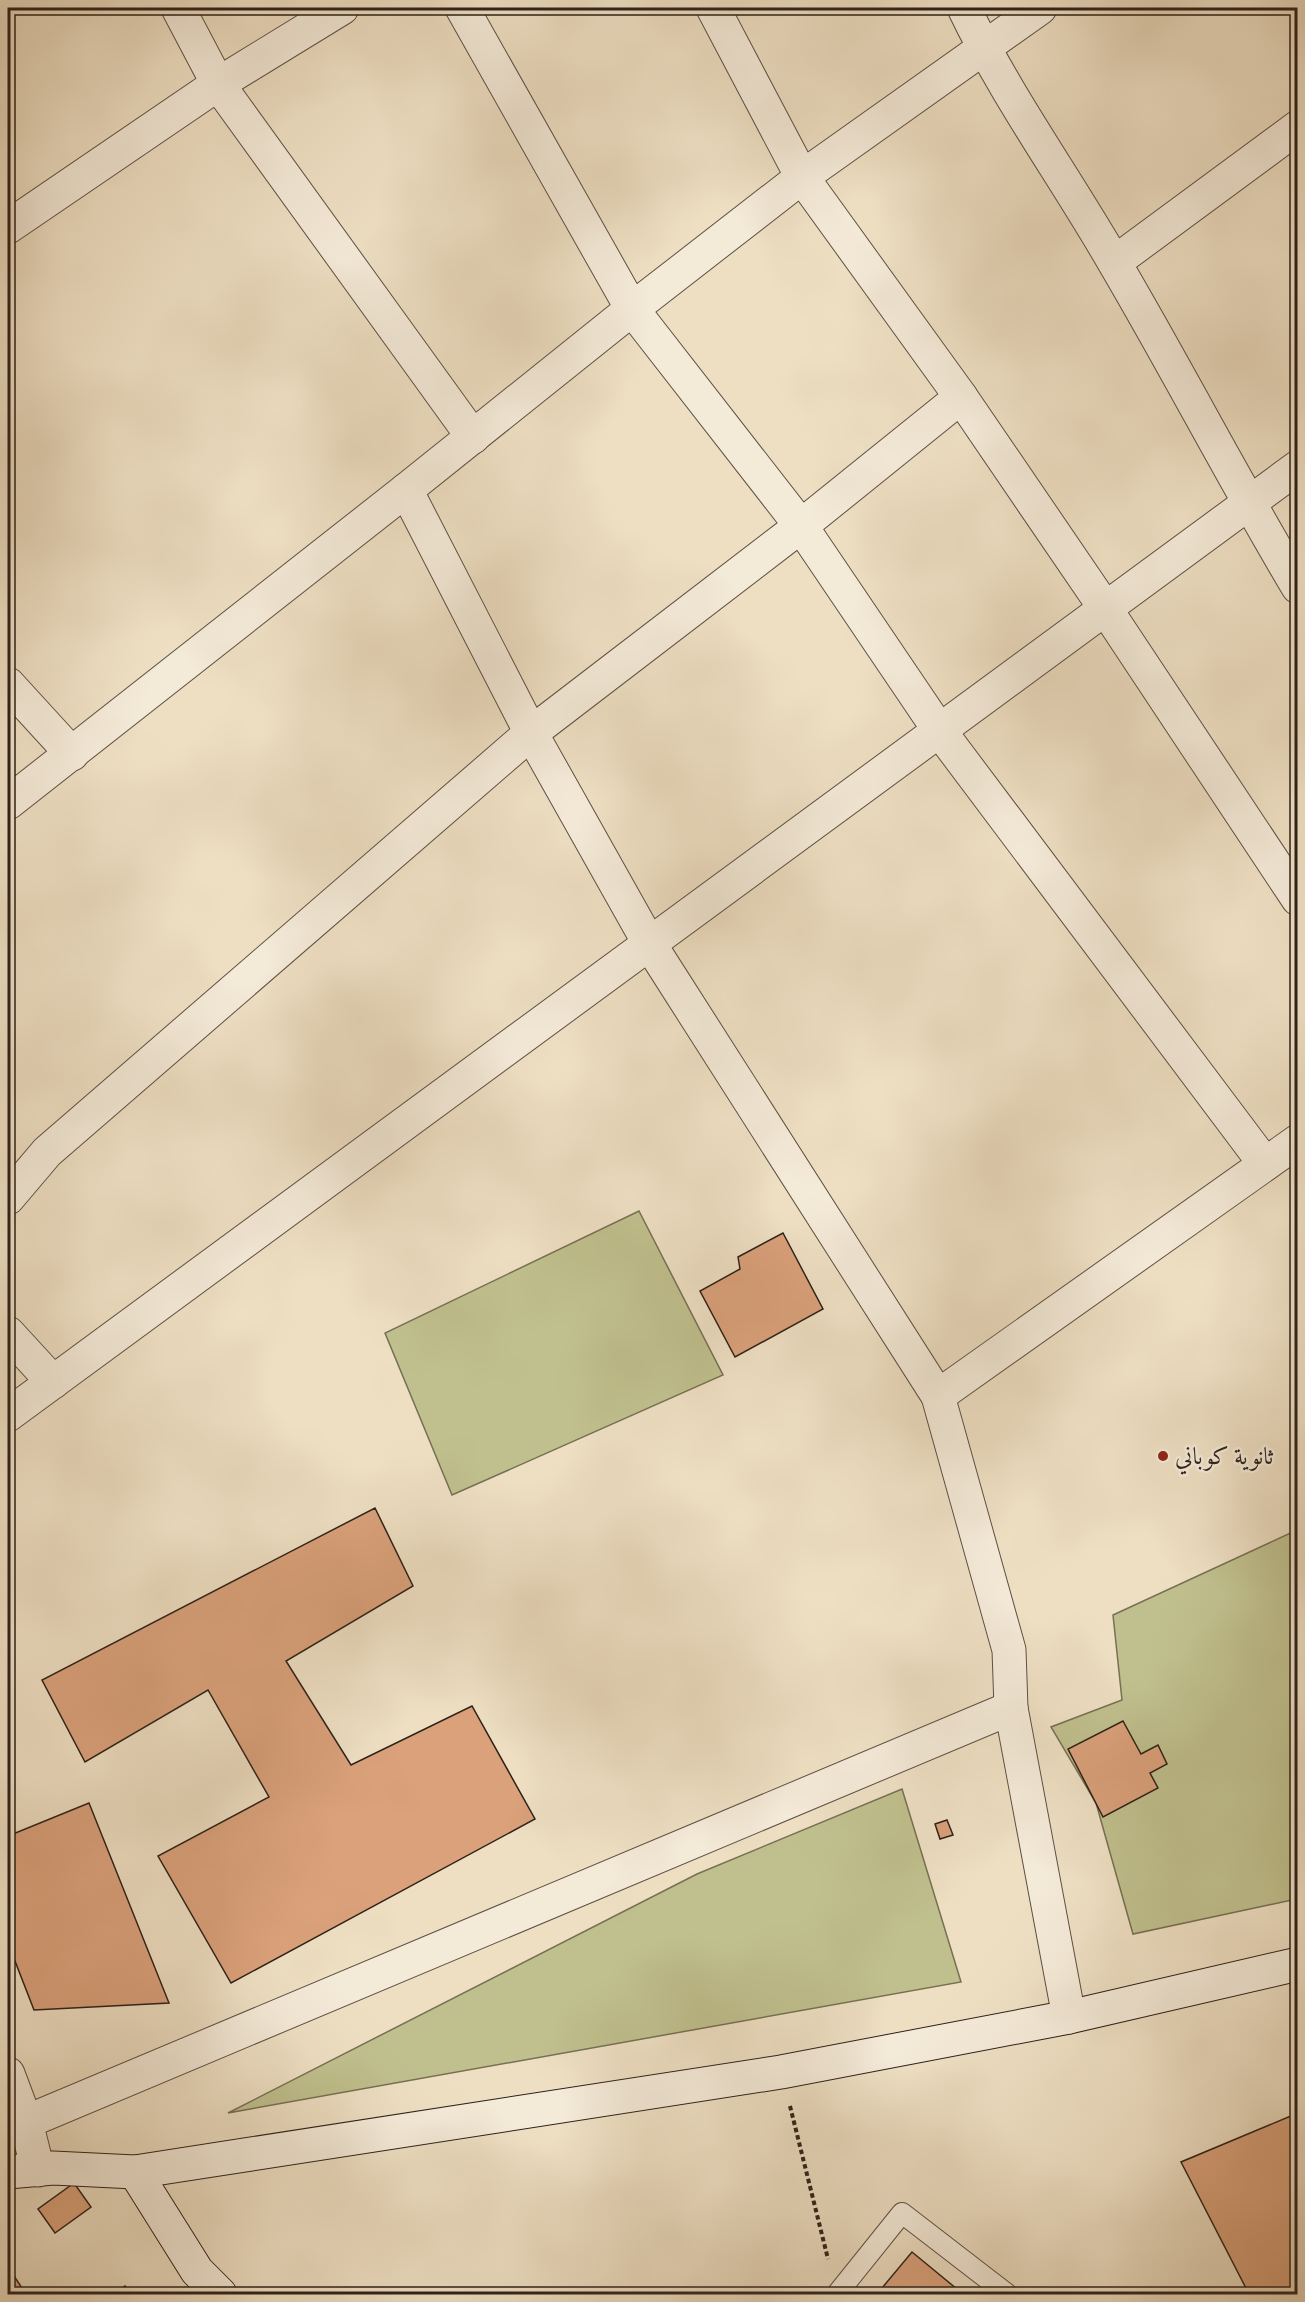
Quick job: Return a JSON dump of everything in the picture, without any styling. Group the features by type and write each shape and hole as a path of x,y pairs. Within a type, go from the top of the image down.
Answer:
{"street":[{"path":"178,8 218,84 473,437"},
{"path":"8,227 218,84 342,8"},
{"path":"462,8 632,309 801,525 939,730 1266,1164"},
{"path":"713,8 802,177 961,397 1105,608 1298,900"},
{"path":"964,8 983,48 1115,262 1248,504 1298,587"},
{"path":"8,803 802,177 1040,8"},
{"path":"1115,262 1298,127"},
{"path":"8,1198 46,1152 531,733 801,525 961,397"},
{"path":"8,1415 1298,467"},
{"path":"406,490 531,733 649,944 938,1396 1009,1650 1011,1708 1069,2017"},
{"path":"8,684 72,753"},
{"path":"938,1396 1298,1141"},
{"path":"8,1333 53,1382"},
{"path":"26,2122 1011,1708"},
{"path":"8,2074 26,2122 23,2171 53,2168 135,2172 781,2072 1069,2017 1298,1964"},
{"path":"135,2172 197,2271 220,2295"}],"lane":[{"path":"837,2295 902,2213 1007,2295"}],"path":[{"path":"781,2072 837,2295"}],"green space":[{"path":"639,1211 723,1375 452,1495 385,1333"},
{"path":"1297,1530 1297,1899 1133,1934 1096,1803 1051,1727 1122,1700 1113,1615"},
{"path":"902,1789 961,1982 228,2113 697,1874"}],"building":[{"path":"783,1233 823,1309 735,1357 700,1291 740,1269 738,1257"},
{"path":"375,1508 413,1586 286,1661 351,1765 472,1706 535,1819 231,1983 158,1856 269,1797 208,1690 85,1762 42,1680"},
{"path":"1123,1721 1141,1754 1158,1745 1167,1764 1150,1773 1158,1788 1103,1817 1068,1749"},
{"path":"89,1803 169,2003 34,2010 8,1943 8,1836"},
{"path":"947,1820 953,1835 940,1839 935,1824"},
{"path":"1298,2113 1298,2294 1249,2294 1181,2162"},
{"path":"74,2183 91,2207 55,2233 38,2209"},
{"path":"912,2252 963,2294 877,2294"},
{"path":"10,2270 26,2294 8,2294 8,2271"},
{"path":"125,2286 131,2294 113,2294"}],"place":[{"name":"ثانوية كوباني","path":"1163,1456"}]}
